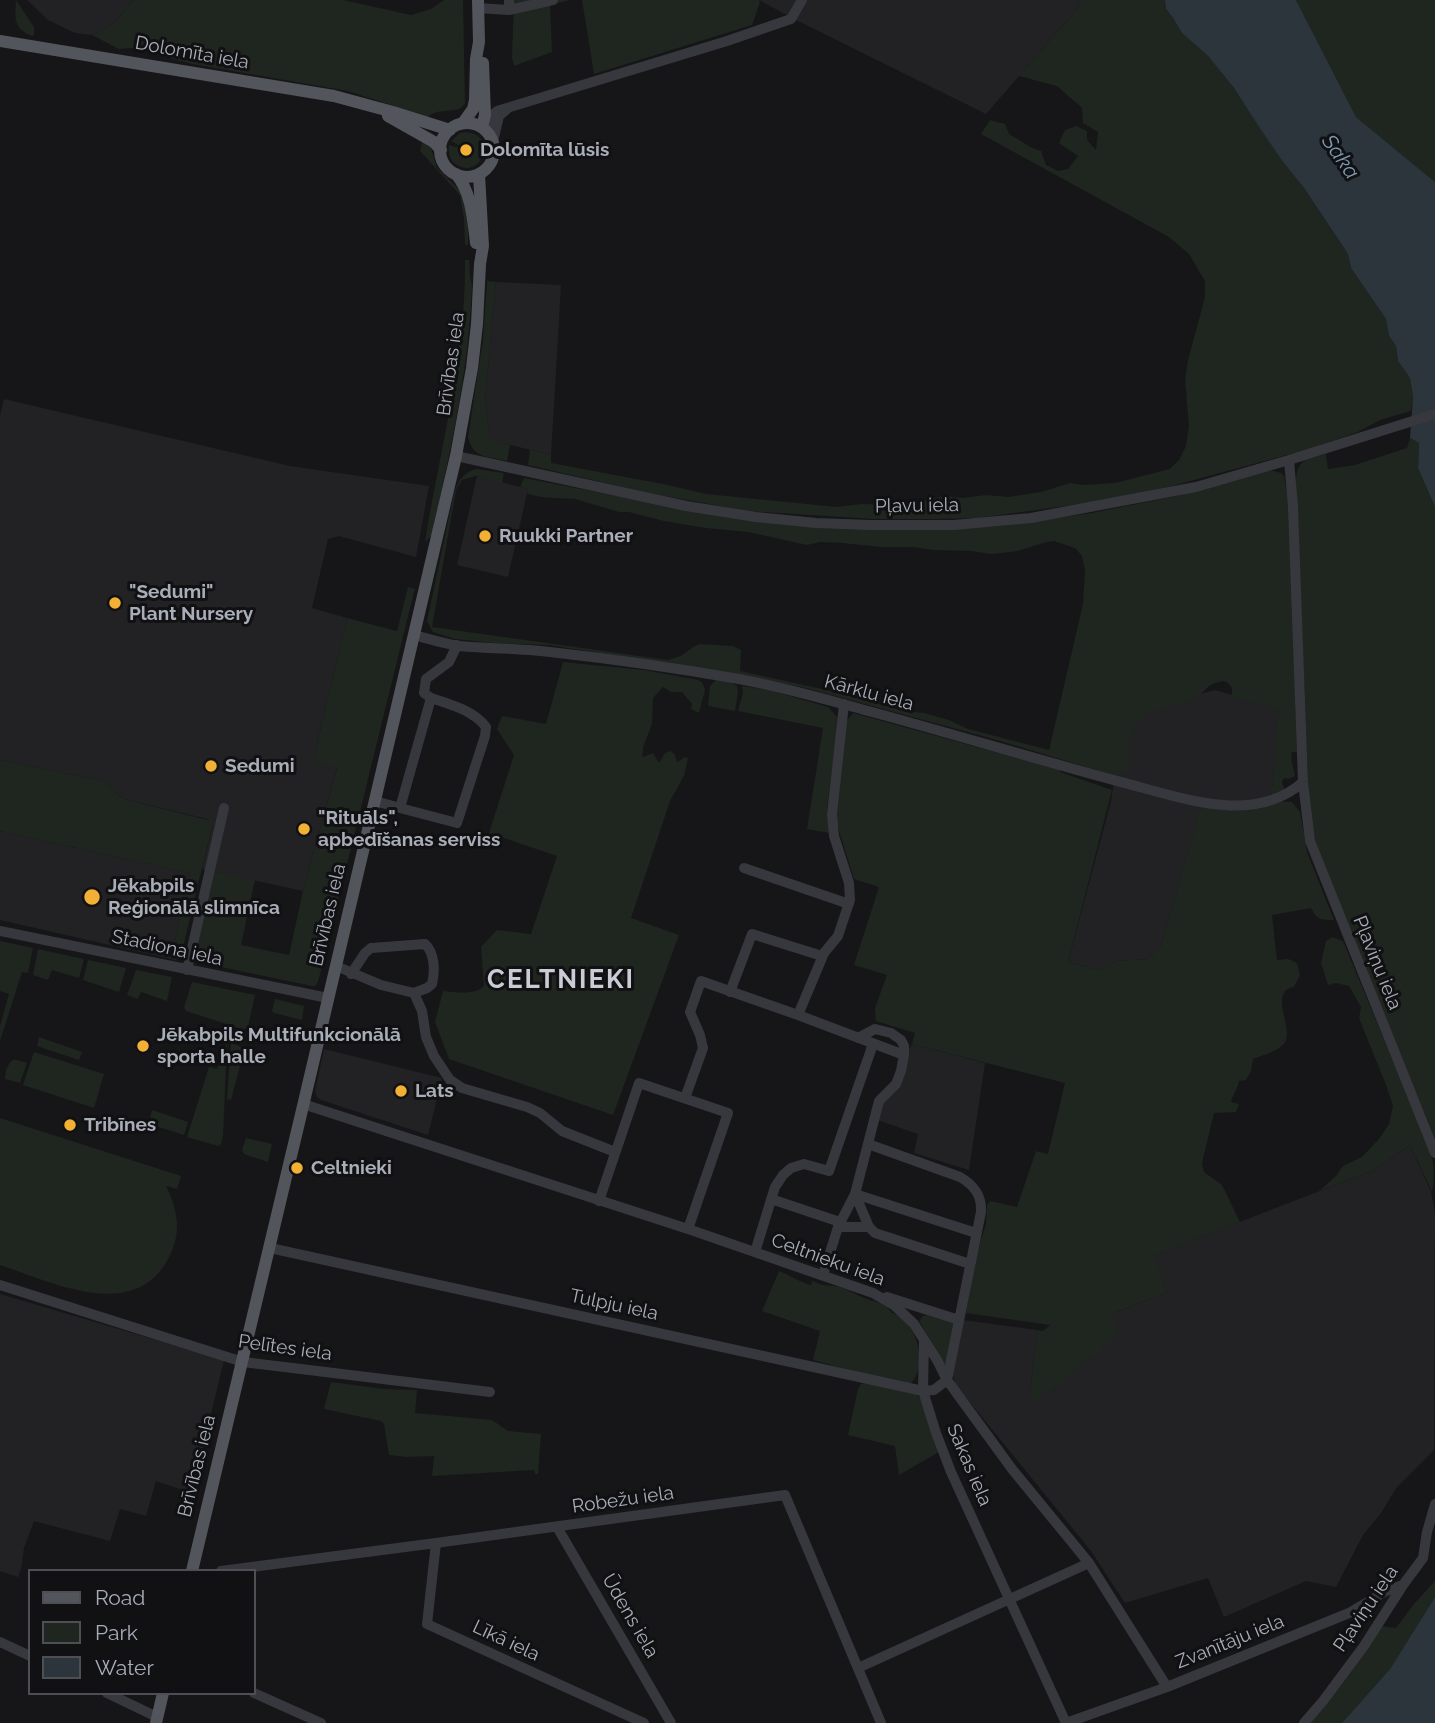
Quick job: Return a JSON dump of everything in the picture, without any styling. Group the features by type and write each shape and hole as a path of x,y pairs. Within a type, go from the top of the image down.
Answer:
{"main road":[{"path":"478,4 485,115 487,133 494,150 490,164 479,174 471,176 456,174 445,164 440,150 445,135 463,123 473,109 479,42"},
{"name":"Dolomīta iela","path":"0,41 334,96 393,111 450,130"},
{"name":"Dolomīta iela","path":"376,108 434,142 440,150"},
{"path":"463,123 471,123 487,133"},
{"name":"Brīvības iela","path":"456,174 463,182 472,211 480,264"},
{"name":"Brīvības iela","path":"192,1569 456,456 477,324 483,246 479,174"},
{"path":"157,1720 163,1695"}],"street":[{"path":"478,4 509,5 553,0"},
{"path":"487,133 507,109 758,32 791,19 802,0"},
{"name":"Pļavu iela","path":"456,456 756,517 816,523 954,525 1031,518 1196,487 1435,414"},
{"name":"Pļaviņu iela","path":"1289,460 1303,782 1310,841 1435,1153"},
{"name":"Kārklu iela","path":"414,635 457,645 548,652 720,676 794,690 1195,801 1247,806 1283,797 1303,782"},
{"path":"375,801 457,824 485,736 485,725 472,714 424,693 426,679 449,662 457,645"},
{"path":"400,808 431,698"},
{"path":"798,1015 822,956 838,936 849,904 849,883 834,836 832,814 844,704"},
{"path":"187,970 224,808"},
{"path":"744,869 849,904"},
{"name":"Stadiona iela","path":"0,931 328,999"},
{"path":"730,992 752,934 822,956"},
{"path":"336,967 351,974 389,987 414,993 427,988 433,982 434,972 429,947 425,944 371,948 351,974"},
{"path":"685,1098 703,1050 702,1040 690,1012 701,981 904,1055"},
{"path":"414,993 424,1017 427,1043 453,1083 461,1088 527,1107 540,1113 562,1132 615,1152"},
{"path":"823,1275 839,1224 855,1194 879,1101 896,1084 904,1055 903,1043 895,1034 875,1029 858,1038"},
{"path":"755,1252 771,1199 779,1180 787,1171 795,1166 808,1165 829,1171 873,1044"},
{"path":"599,1201 639,1083 729,1113 688,1229"},
{"name":"Celtnieku iela","path":"303,1104 823,1275 873,1293 902,1312 914,1324 947,1380 1012,1469 1089,1563 1167,1686"},
{"path":"868,1144 960,1177 969,1182 977,1192 981,1204 947,1380 934,1390 923,1391"},
{"path":"855,1194 869,1227 875,1233 970,1264"},
{"path":"855,1194 976,1233"},
{"path":"771,1199 839,1224 869,1227"},
{"name":"Tulpju iela","path":"270,1248 923,1391"},
{"name":"Pelītes iela","path":"0,1285 243,1362 490,1392"},
{"path":"873,1293 959,1320"},
{"name":"Sakas iela","path":"924,1339 923,1391 936,1433 951,1472 1066,1723"},
{"name":"Robežu iela","path":"236,1569 785,1495 881,1723"},
{"name":"Pļaviņu iela","path":"1304,1723 1364,1646 1402,1585 1423,1558 1435,1504"},
{"name":"Ūdens iela","path":"557,1527 671,1723"},
{"name":"Līkā iela","path":"436,1543 427,1624 644,1723"},
{"path":"858,1668 1089,1563"},
{"name":"Zvanītāju iela","path":"1066,1723 1167,1686 1349,1613 1386,1591 1402,1585"},
{"path":"0,1642 28,1655"},
{"path":"256,1694 321,1723"},
{"path":"111,1695 157,1720"}],"shaded area":[{"path":"27,0 134,0 113,24 92,35 75,33 48,20"},
{"path":"759,0 1078,0 1080,6 986,114"},
{"path":"496,282 561,285 551,455 490,440 485,401"},
{"path":"4,399 290,466 429,486 416,557 339,536 328,539 312,608 347,618 313,761 337,767 303,891 202,869 213,825 207,819 124,799 113,791 107,782 0,760 0,416"},
{"path":"477,476 528,489 508,577 457,565"},
{"path":"1215,690 1280,709 1268,830 1199,813 1161,946 1148,959 1117,961 1099,970 1068,962 1111,801 1125,714"},
{"name":"Jēkabpils Reģionālā slimnīca","path":"0,831 190,873 171,959 0,920"},
{"path":"912,1044 985,1063 969,1170 914,1153 918,1134 877,1120 883,1101"},
{"path":"324,1049 442,1078 428,1135 317,1097 315,1091"},
{"path":"1410,1145 1431,1192 1435,1212 1434,1450 1397,1487 1363,1535 1336,1587 1306,1581 1224,1617 1208,1578 1125,1603 1091,1551 955,1384 952,1369 963,1320 1037,1330 1031,1386 1033,1404 1111,1314 1167,1292 1154,1255 1374,1170"},
{"path":"0,1294 224,1360 192,1493 156,1481 146,1516 120,1509 110,1541 34,1521 24,1548 18,1577 0,1571"}],"green space":[{"path":"16,0 34,27 32,36 21,30 16,22"},
{"path":"134,0 343,0 411,15 431,9 444,0 463,0 465,103 458,109 437,112 428,117 348,91 192,64 131,48 119,49 92,35 113,24"},
{"path":"514,0 570,0 550,5 552,52 514,66 512,58"},
{"path":"582,0 760,2 752,25 594,74"},
{"path":"1078,0 1165,0 1166,9 1182,33 1208,56 1234,88 1348,254 1351,268 1386,319 1389,336 1396,346 1398,361 1410,378 1413,397 1411,411 1380,420 1358,432 1309,449 1157,490 978,518 874,519 748,511 653,494 528,465 530,450 551,455 551,463 706,494 837,507 861,504 904,505 944,496 1008,497 1041,492 1070,483 1115,483 1170,469 1179,460 1186,446 1189,426 1185,380 1205,297 1205,281 1189,254 1169,237 981,134 990,120 1005,124 1009,134 1041,151 1046,165 1058,171 1068,169 1078,156 1059,143 1065,130 1076,126 1087,131 1087,140 1096,150 1098,132 1083,123 1082,108 1057,86 1019,76 1080,6"},
{"path":"1296,0 1435,0 1435,182 1356,117"},
{"path":"465,132 476,135 484,148 479,162 473,167 465,168 452,161 449,145 459,148 460,155 464,157 472,156 472,145 467,143 460,146 451,141"},
{"path":"423,139 430,145 437,168 462,192 468,219 468,245 465,245 460,195 420,151"},
{"path":"465,260 469,260 472,285 463,380 432,535 425,542 457,367"},
{"path":"487,281 496,282 485,401 490,439 510,445 507,461 478,453 468,437 483,340"},
{"path":"1410,438 1419,443 1418,468 1435,507 1435,1140 1318,857 1309,807 1295,489 1297,472 1306,460 1326,454 1328,469 1355,465 1407,448"},
{"path":"476,469 504,473 502,483 476,476 462,480 456,490 432,627 668,660 681,656 700,644 733,646 741,650 740,671 905,711 924,713 968,729 1049,750 1083,604 1085,571 1082,556 1075,548 1054,541 1018,551 991,554 842,543 820,542 807,545 748,532 664,521 575,499 527,494 528,489 520,487 524,478 731,518 808,526 922,530 997,526 1092,513 1177,496 1270,470 1281,473 1284,476 1290,512 1297,752 1292,752 1291,758 1295,776 1284,778 1284,794 1271,798 1279,709 1232,697 1232,688 1223,681 1210,685 1193,700 1156,710 1143,717 1130,740 1128,769 1116,776 997,740 810,689 755,677 549,645 455,639 433,632 427,621 454,493 462,478"},
{"path":"408,587 415,589 318,982 312,986 192,961 213,871 255,880 241,945 289,955 303,891 337,768 313,761 347,618 397,631"},
{"path":"563,662 644,670 698,680 702,682 705,690 699,713 691,709 692,704 682,692 671,692 663,687 653,698 652,724 642,756 653,753 659,763 665,753 671,751 677,762 688,758 684,776 670,801 631,918 679,935 613,1115 449,1059 435,1022 443,991 470,992 484,986 481,947 497,930 531,934 557,856 489,833 514,755 497,729 502,716 546,724"},
{"path":"716,680 737,686 735,711 708,706 710,686"},
{"path":"742,686 769,690 828,707 837,717 827,809 829,833 807,829 823,728 738,711"},
{"path":"853,713 1060,770 1112,790 1068,962 1099,970 1117,961 1148,959 1161,946 1199,812 1204,807 1238,811 1292,802 1300,812 1307,852 1334,920 1320,918 1311,908 1272,915 1277,960 1288,959 1297,963 1300,975 1294,987 1283,995 1286,1040 1276,1050 1253,1059 1251,1071 1246,1080 1239,1081 1231,1102 1239,1104 1236,1112 1214,1113 1202,1163 1204,1172 1222,1185 1240,1222 1155,1255 1167,1292 1111,1314 1119,1335 1032,1405 1031,1386 1037,1330 1043,1331 1050,1325 966,1313 973,1265 986,1224 987,1205 990,1201 1017,1207 1036,1151 1048,1154 1065,1083 912,1044 915,1033 876,1021 875,1008 887,975 854,965 879,887 854,879 836,821 846,722"},
{"path":"0,760 107,782 113,791 124,799 212,821 198,884 195,883 196,892 181,956 176,960 171,959 190,873 0,831"},
{"path":"1332,937 1343,941 1430,1150 1434,1171 1432,1192 1410,1145 1374,1170 1319,1191 1343,1166 1362,1157 1379,1139 1389,1124 1393,1106 1359,1018 1361,1007 1349,986 1336,983 1328,985 1321,963 1326,941"},
{"path":"0,941 33,948 28,973 22,972 0,1041 0,1026 9,994 0,991"},
{"path":"38,949 84,959 79,978 52,970 48,980 33,975"},
{"path":"88,960 126,968 119,992 83,980"},
{"path":"136,970 172,977 167,1001 141,992 138,999 127,995"},
{"path":"192,982 255,995 248,1027 242,1029 186,1011 184,1007"},
{"path":"275,999 304,1006 302,1020 274,1013 272,1011"},
{"path":"39,1037 82,1052 79,1060 37,1046"},
{"path":"227,1042 223,1136 218,1146 187,1137 209,1067 217,1069"},
{"path":"231,1043 244,1050 231,1100 227,1099"},
{"path":"34,1052 104,1074 94,1108 23,1085"},
{"path":"13,1060 27,1063 20,1083 5,1079 9,1064"},
{"path":"152,1110 188,1122 184,1135 149,1124"},
{"path":"0,1118 181,1176 177,1189 166,1186 176,1213 176,1239 169,1257 154,1277 136,1289 91,1293 67,1288 0,1265"},
{"path":"246,1138 272,1144 268,1162 244,1154 242,1150"},
{"path":"779,1271 811,1285 812,1281 846,1289 883,1305 901,1318 908,1325 918,1346 919,1368 915,1378 908,1386 813,1360 820,1331 762,1311"},
{"path":"927,1315 955,1324 947,1365 919,1321"},
{"path":"331,1382 417,1390 415,1413 492,1420 508,1431 541,1434 538,1474 535,1474 534,1470 432,1476 434,1456 389,1455 384,1424 381,1421 324,1409"},
{"path":"865,1383 915,1393 923,1403 939,1452 899,1475 895,1446 848,1435 858,1389"},
{"path":"1435,1581 1435,1597 1390,1669 1342,1723 1309,1723 1381,1626 1396,1628"}],"water":[{"name":"Saka","path":"1165,0 1296,0 1356,117 1435,182 1435,507 1418,468 1419,443 1410,438 1413,397 1410,378 1398,361 1396,346 1389,336 1386,319 1351,268 1348,254 1304,188 1283,162 1234,88 1208,56 1182,33 1166,9"},
{"path":"1435,1597 1435,1723 1342,1723 1390,1669"}],"place":[{"name":"Dolomīta lūsis","path":"466,150"},
{"name":"Ruukki Partner","path":"485,536"},
{"name":"\"Sedumi\" Plant Nursery","path":"115,603"},
{"name":"Sedumi","path":"211,766"},
{"name":"\"Rituāls\", apbedīšanas serviss","path":"304,829"},
{"name":"Jēkabpils Reģionālā slimnīca","path":"92,897"},
{"name":"Jēkabpils Multifunkcionālā sporta halle","path":"143,1046"},
{"name":"Lats","path":"401,1091"},
{"name":"Tribīnes","path":"70,1125"},
{"name":"Celtnieki","path":"297,1168"}],"district":[{"name":"CELTNIEKI","path":"561,980"}]}
